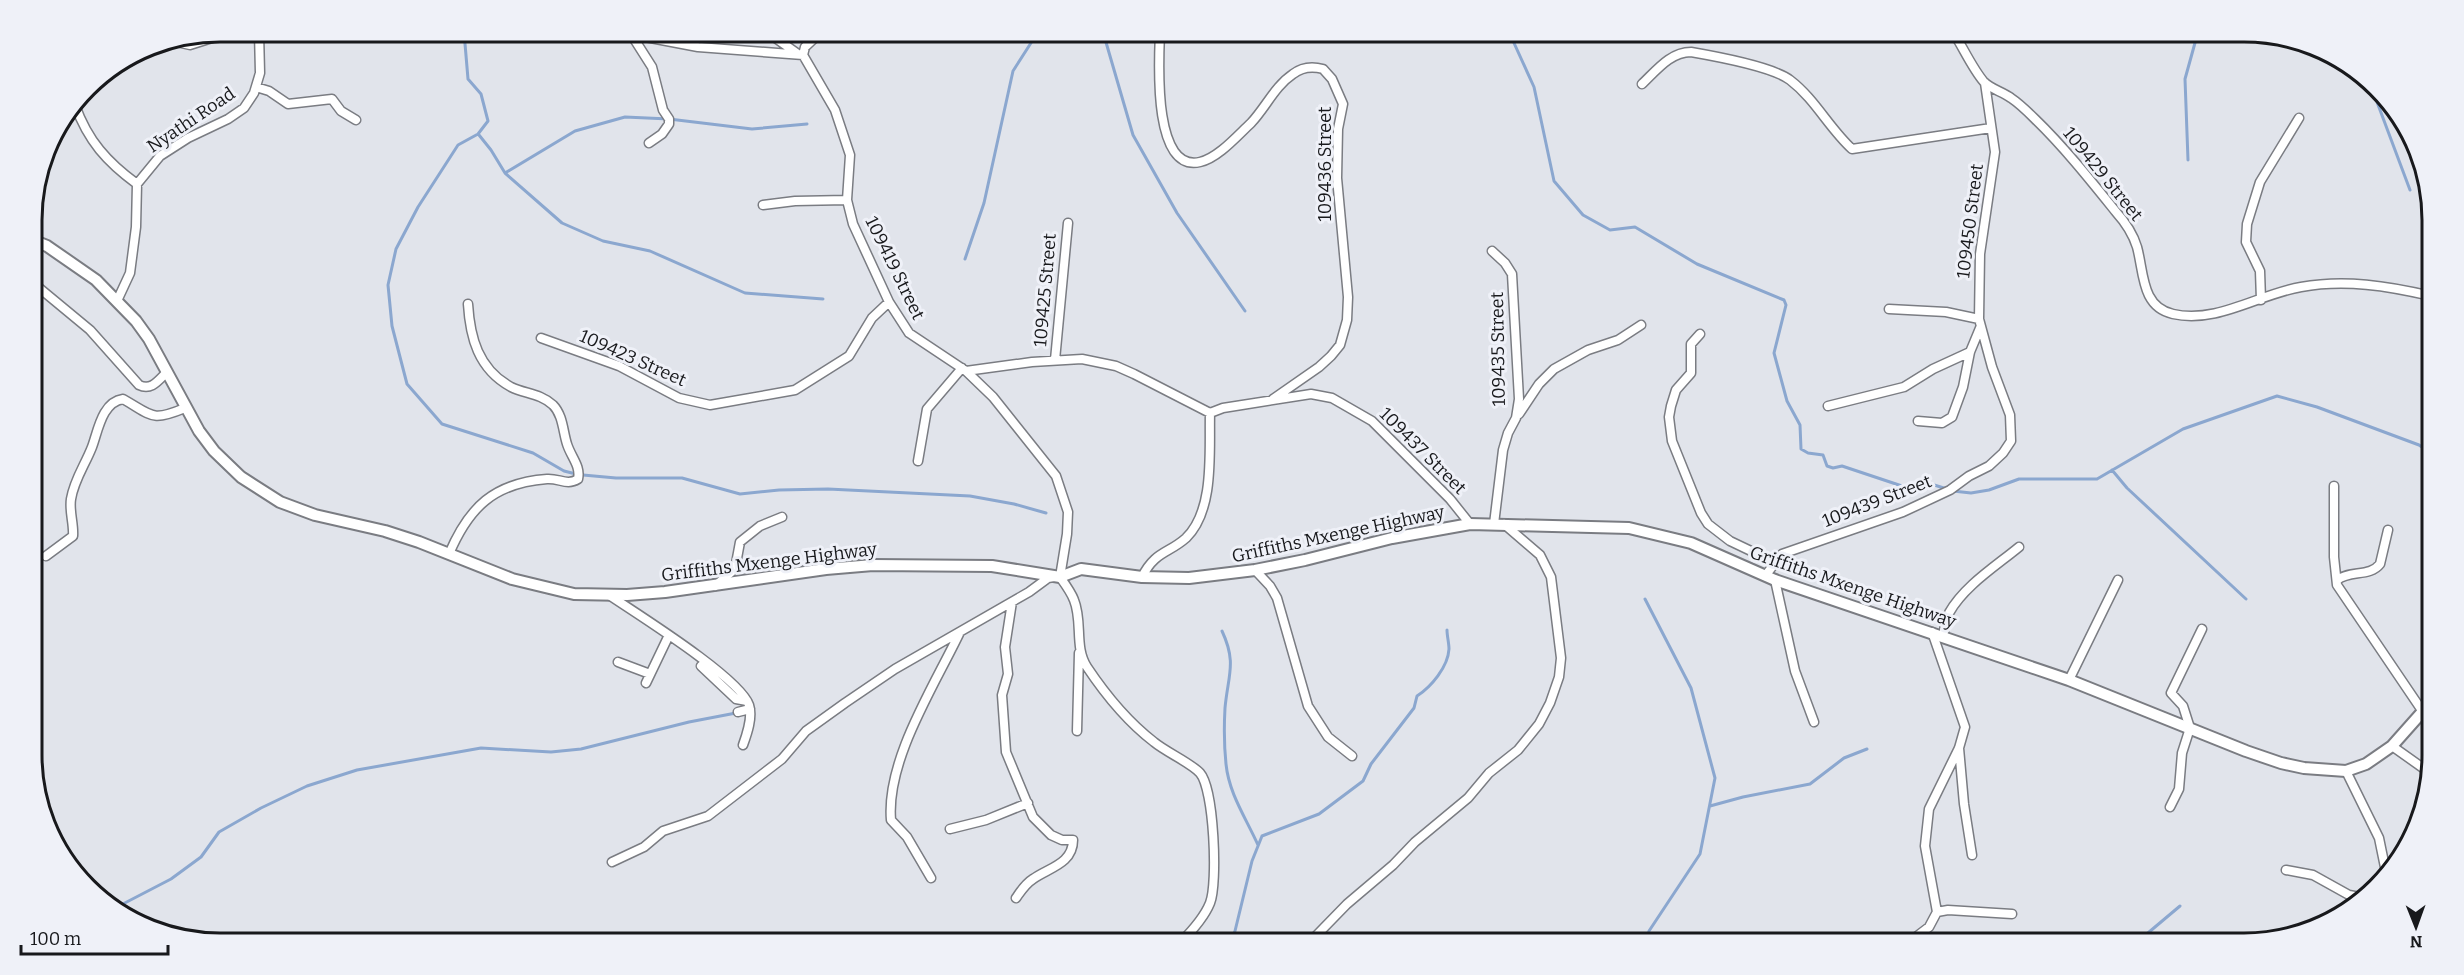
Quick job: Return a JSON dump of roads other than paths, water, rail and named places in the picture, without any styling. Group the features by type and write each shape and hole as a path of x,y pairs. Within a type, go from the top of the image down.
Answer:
{"street":[{"name":"Nyathi Road","path":"137,183 160,156 244,108 256,87 260,73 259,42"},
{"path":"636,42 652,66 663,110 669,119 669,124 662,134 649,142"},
{"path":"678,42 726,50 801,54"},
{"path":"782,42 801,54"},
{"path":"801,54 809,42"},
{"name":"109436 Street","path":"1160,42 1159,68 1166,132 1170,149 1183,161 1200,162 1210,157 1252,121 1287,78 1304,68 1323,69 1335,85 1343,104 1338,129 1337,178 1348,297 1344,334 1340,345 1319,367 1270,400"},
{"name":"109429 Street","path":"1959,42 1985,83 2011,98 2037,121 2130,230 2136,246 2145,289 2154,305 2172,314 2200,315 2261,300 2300,287 2346,284 2372,284 2422,294"},
{"path":"1962,42 1967,54"},
{"path":"1641,84 1670,58 1684,52 1768,70 1788,78 1797,86 1852,149 1991,128"},
{"name":"109419 Street","path":"801,54 835,110 849,155 848,200 853,224 889,302 909,333 964,370 993,397 1056,476 1068,512 1060,577"},
{"name":"109450 Street","path":"1980,323 1980,254 1995,152 1985,83"},
{"path":"256,87 269,91 288,104 332,99 343,112 356,120"},
{"path":"78,113 84,131 117,169 137,183 130,273 117,302"},
{"path":"2261,300 2260,271 2246,242 2247,224 2260,182 2299,118"},
{"path":"763,205 795,201 848,200"},
{"name":"109425 Street","path":"1055,360 1068,223"},
{"name":"Griffiths Mxenge Highway","path":"42,246 96,280 149,339 186,411 214,451 234,471 280,502 315,515 385,531 512,579 547,589 574,594 609,595 714,586 826,569 873,565 992,566 1060,577 1081,569 1142,577 1189,578 1255,570 1392,538 1470,524 1629,528 1691,543 1770,578 2069,680 2281,763 2325,771 2346,771 2366,764 2392,746 2422,713"},
{"name":"109435 Street","path":"1492,251 1505,263 1512,274 1518,387 1516,418 1503,450 1498,524"},
{"path":"42,290 90,330 142,387 152,386 166,373"},
{"name":"109423 Street","path":"541,338 619,366 679,398 710,405 795,390 849,356 872,318 889,302"},
{"path":"449,554 464,523 480,504 505,490 528,482 551,479 572,482 578,479 580,471 568,446 554,406 538,395 512,387 498,378 481,359 471,337 468,304"},
{"path":"1889,309 1946,312 1980,323 1970,352 1963,387 1952,417 1942,423 1918,421"},
{"name":"109439 Street","path":"1770,578 1774,562 1788,552 1932,500 1989,466 2003,453 2011,441 2010,415 1980,323"},
{"path":"1516,418 1548,374 1588,350 1618,340 1641,325"},
{"path":"1700,334 1691,344 1691,373 1676,390 1671,406 1669,417 1672,441 1701,513 1708,524 1730,541 1774,562"},
{"path":"1828,406 1904,387 1933,369 1970,352"},
{"path":"918,461 927,408 964,370 1082,359 1116,366 1210,413 1209,481 1199,519 1184,540 1153,559 1142,577"},
{"name":"109437 Street","path":"1210,413 1223,408 1320,394 1372,421 1450,500 1470,524"},
{"path":"46,556 73,536 70,501 73,489 92,448 101,420 114,402 123,399 152,416 165,416 186,411"},
{"path":"2334,486 2334,557 2337,580 2344,598 2422,711"},
{"path":"714,586 735,569 740,542 760,526 782,517"},
{"path":"1319,933 1415,842 1468,798 1489,773 1518,750 1539,724 1550,703 1561,658 1551,577 1540,555 1498,524"},
{"path":"2337,580 2349,573 2369,572 2376,568 2380,564 2388,530"},
{"path":"1921,933 1929,927 1937,912 1925,846 1929,809 1959,748 1965,727 1938,634 1949,612 1976,582 2019,548"},
{"path":"1255,570 1270,586 1277,598 1308,706 1328,737 1352,756"},
{"path":"612,862 644,848 663,831 708,816 782,759 806,731 895,669 959,634 1048,578 1060,577 1074,601 1078,622 1077,731"},
{"path":"1770,578 1795,671 1814,722"},
{"path":"2069,680 2118,580"},
{"path":"609,595 671,637 740,690 748,705 749,727 743,745"},
{"path":"1012,602 1005,647 1008,674 1002,695 1006,752 1033,818 1043,828 1062,840 1073,840 1073,849 1069,857 1025,885 1016,898"},
{"path":"2170,807 2179,789 2182,753 2190,728 2183,706 2171,693 2202,629"},
{"path":"931,878 907,837 891,820 894,773 915,719 959,634"},
{"path":"618,662 648,678 671,637"},
{"path":"1079,649 1086,665 1124,714 1153,741 1195,768 1204,780 1215,854 1212,890 1210,904 1190,933"},
{"path":"738,712 748,705"},
{"path":"2392,746 2421,767"},
{"path":"1959,748 1972,855"},
{"path":"2346,771 2379,838 2384,864"},
{"path":"950,829 986,820 1028,803"},
{"path":"2286,870 2313,875 2352,896"},
{"path":"1937,912 1948,910 2012,914"}],"waterway":[{"path":"465,42 468,79 481,94 488,121 478,134 458,145 418,207 396,249 388,285 392,326 407,384 442,424 533,453 564,471 576,474"},
{"path":"965,259 984,203 1013,71 1032,42"},
{"path":"1106,42 1133,135 1177,213 1245,311"},
{"path":"1514,42 1534,87 1554,181 1583,215 1610,230 1635,227 1697,264 1784,300 1786,305 1774,353 1787,401 1800,425 1801,449 1808,453 1823,455 1827,466 1833,468 1842,466 1905,487 1931,484 1947,489"},
{"path":"2188,160 2185,79 2195,42"},
{"path":"2377,102 2410,190"},
{"path":"505,173 575,131 625,117 669,119 752,129 807,124"},
{"path":"479,135 505,173 562,223 603,241 650,251 745,293 823,299"},
{"path":"1953,491 1971,493 1989,490 2019,479 2097,479 2183,429 2277,396 2317,407 2422,447"},
{"path":"2112,470 2127,488 2246,599"},
{"path":"583,475 616,478 682,478 740,494 828,489 970,496 1046,513"},
{"path":"1645,599 1691,688 1715,778 1700,854 1648,933"},
{"path":"1234,933 1252,861 1262,836 1319,814 1363,781 1371,764 1414,708 1417,696 1433,682 1446,663 1449,649 1447,630"},
{"path":"1222,631 1227,642 1230,661 1224,722 1226,764 1234,796 1258,845"},
{"path":"123,904 171,879 201,857 219,832 261,808 307,786 357,770 481,748 551,752 581,749 689,722 736,713"},
{"path":"1710,806 1810,784 1844,758 1867,749"},
{"path":"2148,933 2180,906"}]}
